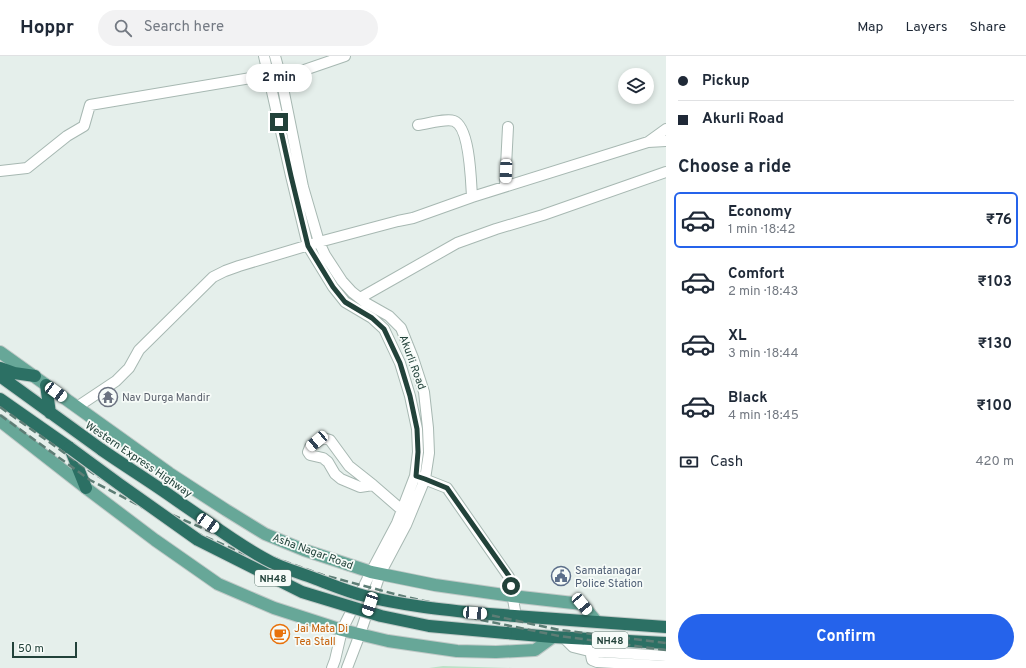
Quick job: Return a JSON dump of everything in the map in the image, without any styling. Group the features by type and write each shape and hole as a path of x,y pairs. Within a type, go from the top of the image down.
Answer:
{"highway":[{"path":"0,368 14,373 35,376"},
{"name":"Western Express Highway","path":"0,376 102,450 183,504 240,545 272,562 336,588 364,596 411,606 475,613 666,627"},
{"path":"46,385 50,413"},
{"name":"NH48","path":"0,399 198,540 302,592 382,616 422,624 466,630 559,638 590,655 666,643"},
{"path":"0,406 13,409"},
{"path":"70,448 86,488"}],"main road":[{"name":"Asha Nagar Road","path":"0,352 169,473 265,534 304,550 375,573 434,585 582,604 596,621"},
{"path":"0,421 155,540 218,584 274,608 342,630 388,641 457,651 496,652 535,650 559,638"}],"street":[{"name":"Akurli Road","path":"264,56 308,246 333,287 345,302 372,318 384,329 400,363 410,396 417,429 420,477 394,528 375,573 360,634 347,668"},
{"name":"Akurli Road","path":"275,56 281,78 303,187 324,255 342,281 352,292 366,303 389,316 401,328 424,392 428,428 429,453 420,477 406,525 375,573 342,630 332,668"},
{"path":"281,78 345,56"},
{"path":"0,171 27,168 67,136 84,126 90,105 269,75"},
{"path":"418,125 450,120 456,122 461,128 470,158 472,197"},
{"path":"505,186 508,127"},
{"path":"648,142 666,129"},
{"path":"77,407 116,381 129,368 139,350 213,277 225,271 319,242 414,218 505,186 648,142 666,141"},
{"path":"360,298 457,243 666,172"},
{"path":"374,485 360,487 341,479 335,474 328,462 323,458 310,455 308,452 310,447 323,438 330,440 349,466 374,485 403,511"},
{"path":"420,477 447,488 509,576 516,616"},
{"path":"590,655 666,656"},
{"path":"590,655 597,662 666,666"}],"green space":[{"path":"443,666 513,668 429,668"}],"railway":[{"path":"0,407 94,474 168,513 252,550 323,575 406,597 560,630 666,643"},
{"path":"0,415 90,480 165,519 249,556 321,582 404,604 559,636 666,650"}],"place":[{"name":"Nav Durga Mandir","path":"108,397"},
{"name":"Samatanagar Police Station","path":"561,576"},
{"name":"Jai Mata Di Tea Stall","path":"280,634"}],"route":[{"path":"279,122 308,246 333,287 345,302 372,318 384,329 400,363 410,396 417,429 418,452 416,476 447,488 509,576 511,586"}]}
